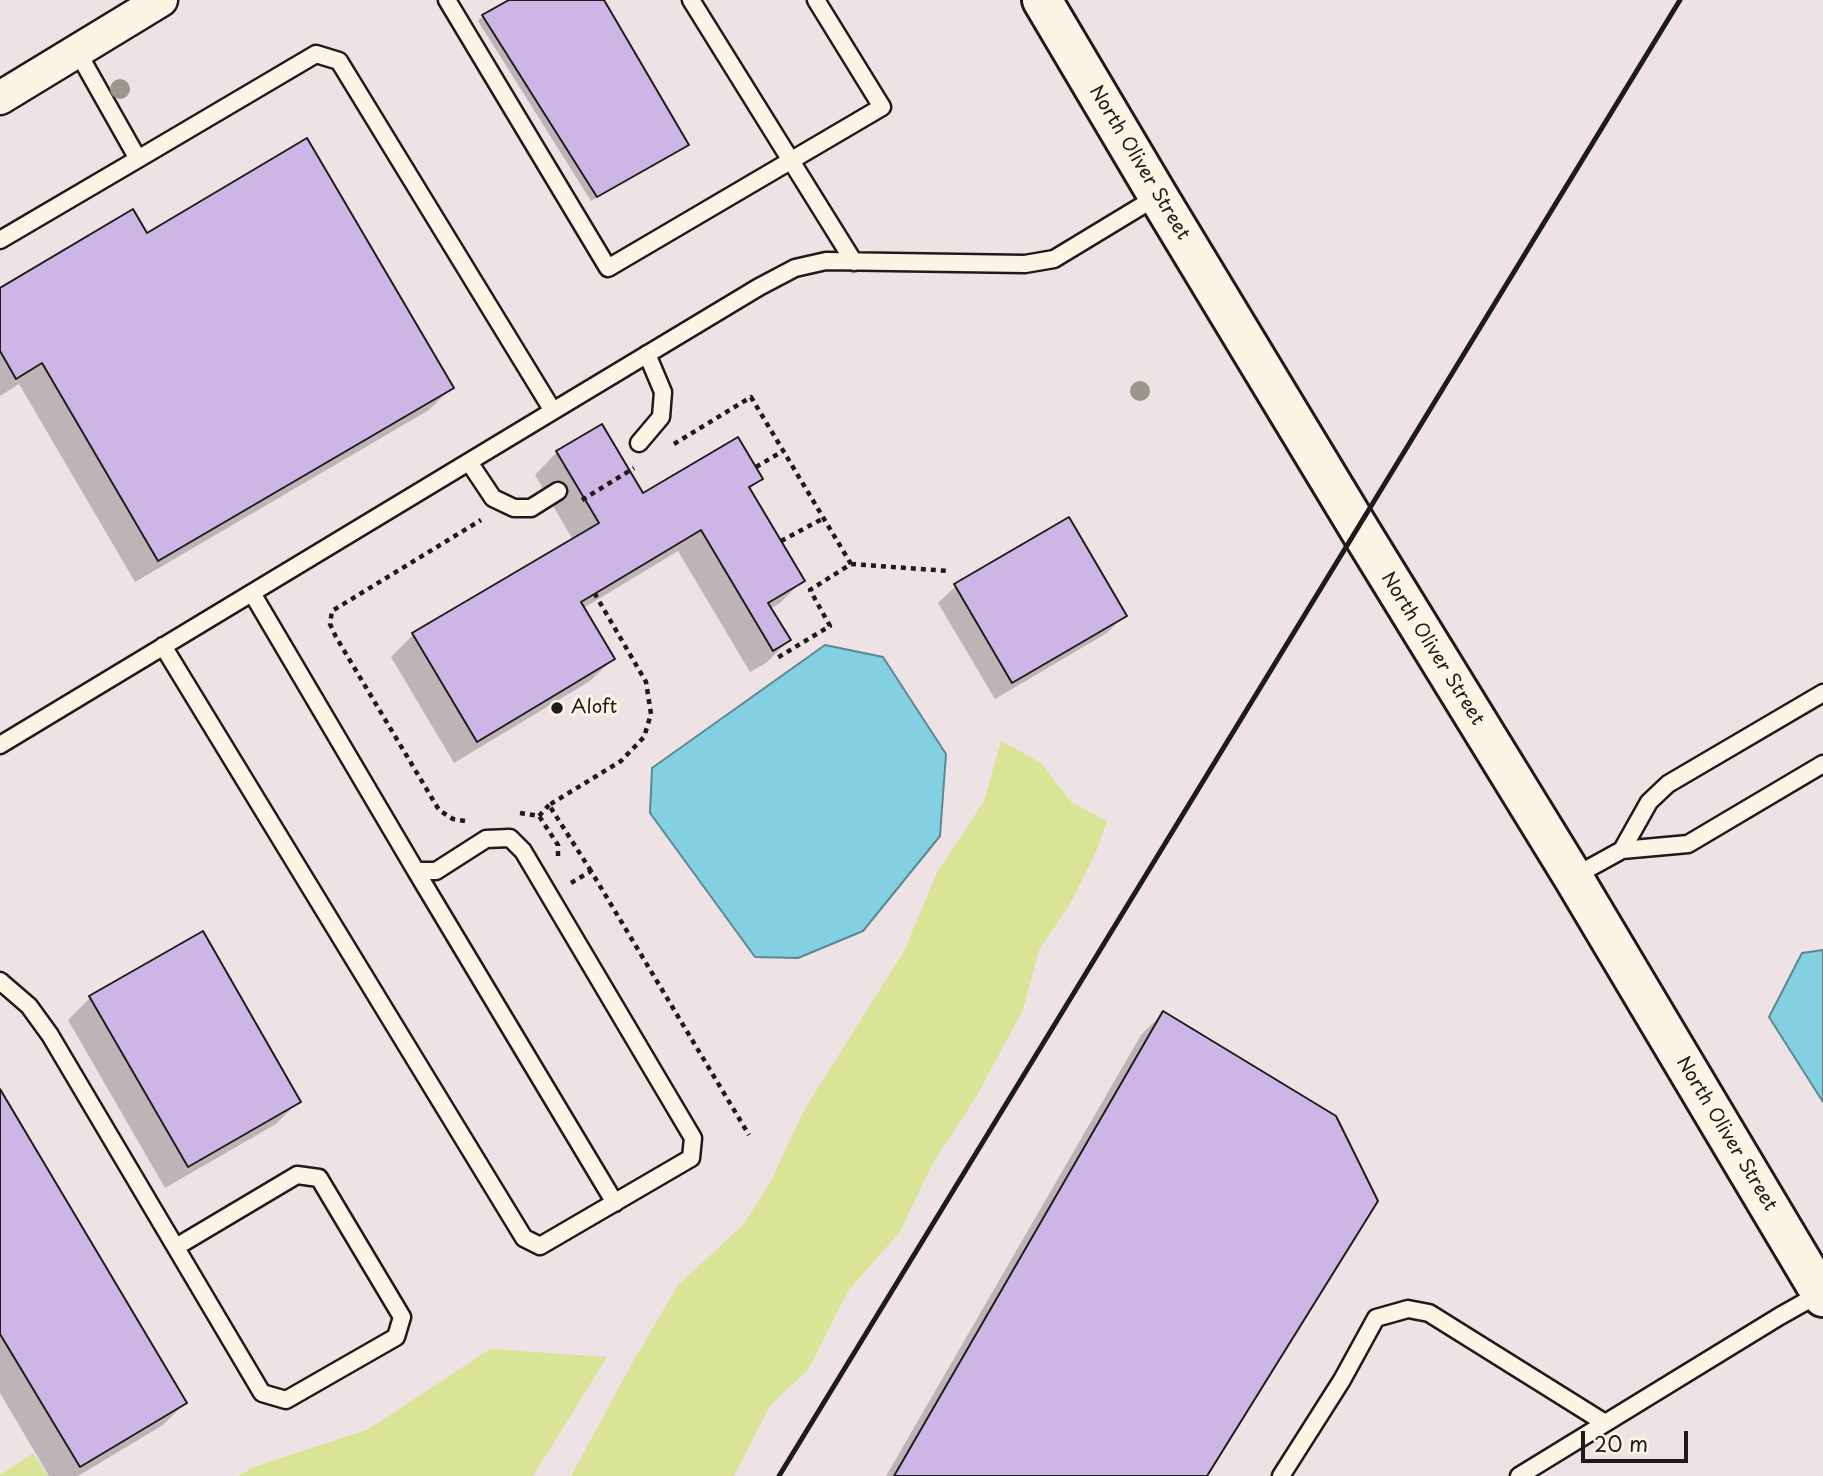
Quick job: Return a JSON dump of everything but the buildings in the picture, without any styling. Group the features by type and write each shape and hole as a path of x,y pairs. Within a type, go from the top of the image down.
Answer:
{"main road":[{"name":"North Oliver Street","path":"1042,0 1358,527 1573,877 1822,1295"}],"street":[{"path":"0,98 161,0"}],"lane":[{"path":"447,0 608,268 882,107 816,0"},
{"path":"691,0 854,262"},
{"path":"77,51 138,159"},
{"path":"0,240 316,54 339,61 553,411"},
{"path":"0,745 647,354 795,268 826,261 1025,264 1054,259 1158,196"},
{"path":"639,443 661,417 663,392 647,354"},
{"path":"469,462 493,498 514,508 531,508 558,491"},
{"path":"252,593 615,1203"},
{"path":"163,646 524,1238 540,1246 691,1158 694,1138 523,851 510,838 486,839 436,871 416,871"},
{"path":"1622,849 1649,802 1668,784 1823,693"},
{"path":"1573,877 1622,849 1688,844 1823,764"},
{"path":"0,981 29,1006 50,1035 262,1393 286,1400 396,1337 402,1317 319,1178 297,1175 176,1247"},
{"path":"1519,1476 1769,1323 1822,1295"},
{"path":"1282,1476 1342,1380 1376,1318 1408,1309 1429,1314 1605,1423"}],"path":[{"path":"670,446 751,397 850,564"},
{"path":"756,467 783,451"},
{"path":"576,503 635,468"},
{"path":"469,821 453,819 439,810 335,637 330,624 332,611 486,517"},
{"path":"781,541 824,518"},
{"path":"777,658 830,626 810,590 850,564 948,571"},
{"path":"539,816 549,805 621,761 644,737 651,714 646,682 595,594"},
{"path":"549,805 749,1135"},
{"path":"513,811 539,816 558,845 559,864"},
{"path":"564,888 591,871"}],"green space":[{"path":"1001,741 1041,763 1071,802 1107,821 1096,852 1070,904 1039,950 1023,1010 976,1097 933,1163 899,1233 848,1291 808,1370 771,1404 734,1476 571,1476 678,1285 744,1224 770,1183 803,1112 904,951 937,873 984,801"},
{"path":"490,1349 607,1357 533,1476 238,1476 256,1466 367,1430"},
{"path":"33,1453 48,1476 0,1476 0,1475"}],"water":[{"path":"825,645 883,657 946,754 940,836 863,931 798,958 755,957 650,813 652,768"},
{"path":"1823,950 1823,1102 1769,1017 1802,953"}],"railway":[{"path":"779,1476 1680,0"}],"place":[{"name":"Aloft","path":"557,708"}]}
